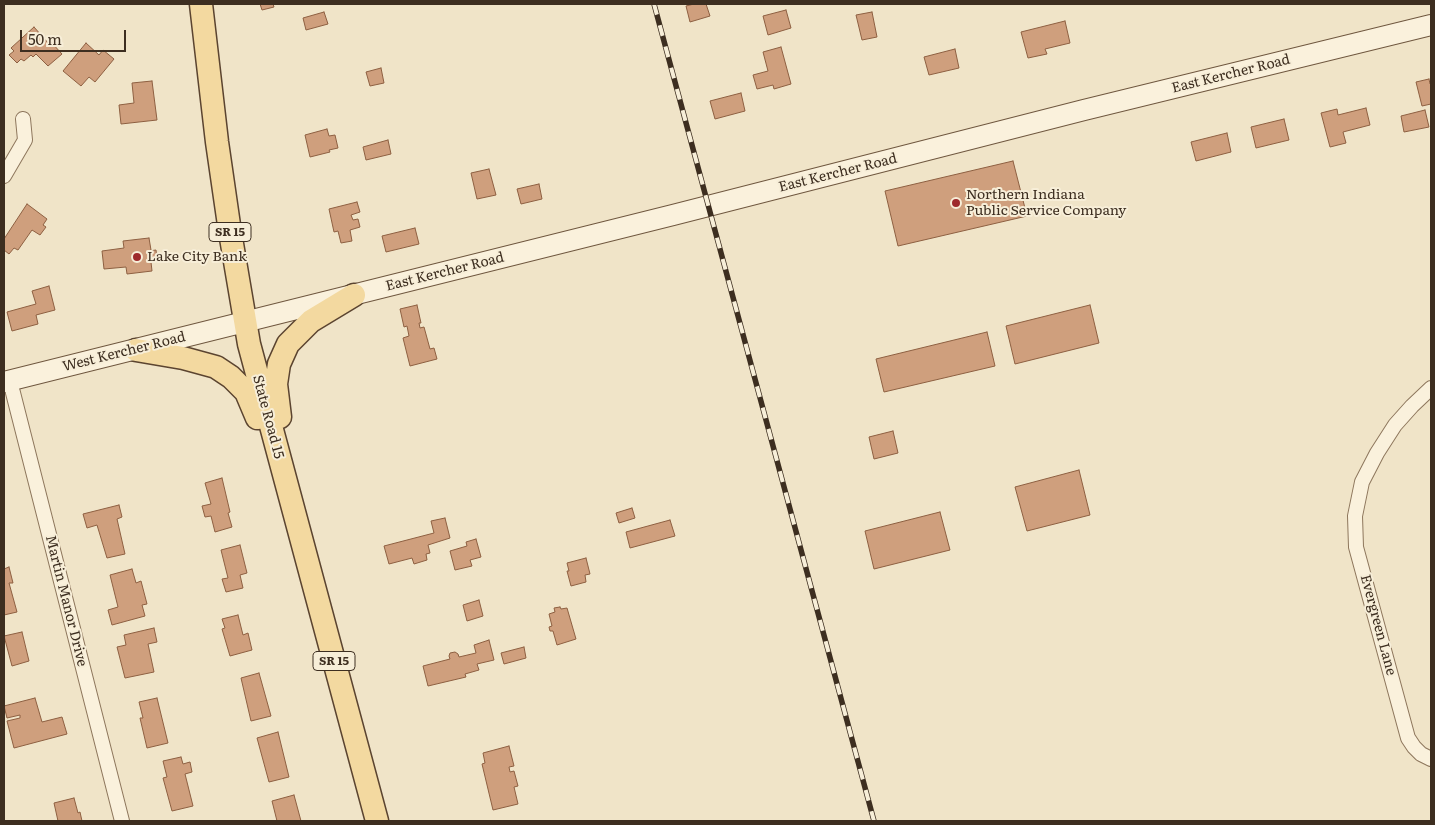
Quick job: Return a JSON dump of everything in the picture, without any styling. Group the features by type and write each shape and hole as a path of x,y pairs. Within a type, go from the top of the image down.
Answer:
{"main road":[{"name":"State Road 15","path":"201,4 217,142 249,344 377,821"},
{"name":"East Kercher Road","path":"245,322 1074,112 1431,25"},
{"path":"290,500 276,384 279,364 288,344 311,321 354,295"},
{"name":"West Kercher Road","path":"7,382 245,322"},
{"path":"136,350 201,362 216,367 231,377 246,392 290,500"}],"street":[{"path":"4,176 25,140 23,120"},
{"name":"Martin Manor Drive","path":"7,382 122,821"},
{"name":"Evergreen Lane","path":"1431,388 1395,425 1377,453 1362,482 1355,516 1356,547 1408,738 1421,754 1431,759"}],"building":[{"path":"260,4 273,4 274,7 262,10"},
{"path":"706,4 710,16 690,22 686,6"},
{"path":"786,10 791,28 768,35 763,16"},
{"path":"324,12 328,24 306,30 303,18"},
{"path":"872,12 877,37 862,40 856,15"},
{"path":"1065,21 1070,43 1045,49 1047,54 1028,58 1021,32"},
{"path":"34,27 49,44 51,42 62,54 48,66 36,54 33,57 31,55 24,61 21,59 17,63 9,55 14,51 11,48"},
{"path":"86,43 99,55 103,50 114,59 95,82 89,77 81,86 63,71"},
{"path":"781,47 791,84 774,89 773,85 757,89 753,75 768,71 763,52"},
{"path":"955,49 959,68 929,75 924,57"},
{"path":"381,68 384,83 370,86 366,72"},
{"path":"1429,79 1431,84 1431,104 1422,106 1416,82"},
{"path":"152,81 157,120 121,124 119,105 134,103 132,83"},
{"path":"741,93 745,111 715,119 710,101"},
{"path":"1366,108 1370,125 1343,132 1346,143 1330,147 1321,113 1337,109 1338,115"},
{"path":"1425,110 1429,127 1404,132 1401,116"},
{"path":"1284,119 1289,140 1256,148 1251,127"},
{"path":"327,129 329,136 335,135 338,148 310,157 305,135"},
{"path":"1227,133 1231,152 1196,161 1191,142"},
{"path":"388,140 391,154 366,160 363,147"},
{"name":"Northern Indiana Public Service Company","path":"1013,161 1027,216 898,246 885,191"},
{"path":"489,169 496,195 477,199 471,173"},
{"path":"539,184 542,199 521,204 517,189"},
{"path":"357,202 360,212 351,215 353,220 358,219 360,227 350,230 352,241 341,243 338,231 334,232 329,209"},
{"path":"27,204 47,219 43,225 46,227 40,235 32,230 18,250 14,248 9,254 4,250 4,239"},
{"path":"415,228 419,244 386,252 382,236"},
{"path":"149,238 151,250 149,251 156,250 157,259 149,260 152,271 127,274 126,267 104,269 102,251 124,248 123,241"},
{"path":"49,286 55,310 36,315 38,324 12,331 7,312 36,304 32,291"},
{"path":"417,305 421,323 419,323 420,328 424,327 430,349 434,348 437,359 410,366 403,338 409,336 407,326 404,327 400,309"},
{"path":"1090,305 1099,343 1015,364 1006,326"},
{"path":"987,332 995,366 884,392 876,359"},
{"path":"893,431 898,453 874,459 869,437"},
{"path":"1079,470 1090,515 1027,531 1015,487"},
{"path":"222,478 232,527 215,532 211,516 205,517 202,506 211,504 205,483"},
{"path":"119,505 122,517 117,519 125,554 107,558 97,525 87,528 83,514"},
{"path":"632,508 635,518 619,523 616,513"},
{"path":"940,512 950,550 874,569 865,531"},
{"path":"445,518 450,538 428,545 430,553 426,554 427,560 414,564 412,558 389,564 384,546 434,533 431,521"},
{"path":"670,520 675,536 630,548 626,532"},
{"path":"476,539 481,557 470,560 472,566 455,570 450,551 467,546 466,542"},
{"path":"240,545 247,573 240,575 243,588 226,592 222,579 228,578 221,550"},
{"path":"586,558 590,574 585,575 586,582 571,586 567,563"},
{"path":"9,567 13,583 9,583 17,612 4,615 4,569"},
{"path":"132,569 136,583 141,581 147,604 142,605 145,616 112,625 108,610 118,607 110,575"},
{"path":"479,600 483,616 467,621 463,605"},
{"path":"560,607 561,609 567,608 576,639 557,645 553,631 550,631 549,627 552,626 549,614 555,612 554,608"},
{"path":"238,615 243,635 248,633 252,650 230,656 222,629 225,628 222,619"},
{"path":"154,628 157,642 148,644 154,672 125,678 117,647 126,645 124,635"},
{"path":"22,632 29,661 12,666 4,636"},
{"path":"489,640 494,660 477,664 479,670 465,674 466,677 428,686 423,666 450,659 450,653 455,652 459,657 476,653 474,645"},
{"path":"524,647 526,658 504,664 501,653"},
{"path":"259,673 271,716 251,721 241,678"},
{"path":"35,698 42,722 62,717 67,734 14,748 7,721 20,718 20,715 7,718 4,706"},
{"path":"157,698 168,743 147,748 140,718 143,718 139,702"},
{"path":"278,732 289,777 269,782 257,738"},
{"path":"509,746 514,766 509,767 510,772 514,771 518,786 514,787 518,804 493,810 482,764 485,763 483,753"},
{"path":"181,757 183,764 190,762 192,772 185,774 193,806 172,811 163,778 167,777 163,761"},
{"path":"294,795 301,821 277,821 272,801"},
{"path":"74,798 82,821 58,821 54,803"}],"railway":[{"path":"654,4 874,821"}],"place":[{"name":"Northern Indiana Public Service Company","path":"956,203"},
{"name":"Lake City Bank","path":"137,257"}]}
